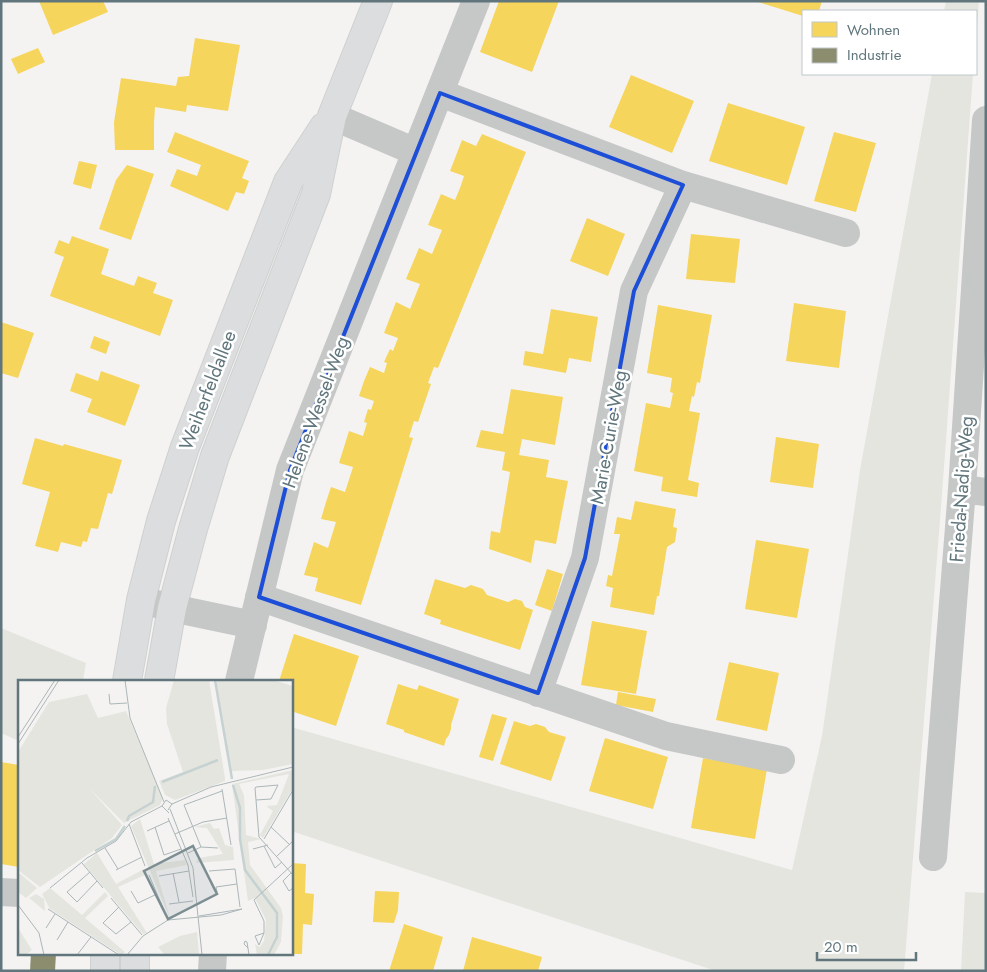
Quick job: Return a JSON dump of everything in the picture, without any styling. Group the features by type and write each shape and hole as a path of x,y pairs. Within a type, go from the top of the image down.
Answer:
{"main road":[{"name":"Weiherfeldallee","path":"160,680 172,608 215,456 316,194 332,116 378,1"},
{"name":"Weiherfeldallee","path":"127,680 141,600 161,521 185,447 288,182 332,116"},
{"path":"104,971 106,954"},
{"path":"134,971 136,954"}],"street":[{"name":"Helene-Wessel-Weg","path":"239,680 290,470 476,1"},
{"path":"440,93 683,185 846,233"},
{"path":"332,116 416,152"},
{"name":"Frieda-Nadig-Weg","path":"933,856 974,491 986,120"},
{"name":"Marie-Curie-Weg","path":"538,693 585,558 634,291 683,185"},
{"path":"259,597 666,736 781,760"},
{"path":"141,600 253,625"},
{"path":"1,892 18,893"},
{"path":"212,971 213,954"}],"highlighted area":[{"path":"440,93 683,185 634,291 585,558 538,693 259,597 290,470"}],"shaded area":[{"path":"946,1 979,1 977,27 977,10 944,10"},
{"path":"932,75 973,75 904,971 716,971 292,831 292,727 792,870 822,736 860,470"},
{"path":"1,628 86,663 83,680 18,680 18,741 1,733"},
{"path":"965,892 986,893 986,971 961,971"}],"building: Wohnen":[{"path":"39,1 103,1 108,12 53,35"},
{"path":"499,1 559,1 532,72 480,52"},
{"path":"822,1 819,10 802,10 802,16 758,2"},
{"path":"195,38 240,45 228,111 187,105 186,112 155,107 154,150 115,150 114,122 121,78 176,86 178,77 189,76"},
{"path":"38,48 45,62 18,74 11,59"},
{"path":"631,75 694,101 672,153 609,127"},
{"path":"728,103 805,127 787,185 709,161"},
{"path":"175,132 249,161 242,178 249,181 244,194 236,192 228,211 170,186 177,169 197,176 201,165 167,152"},
{"path":"834,132 876,143 856,212 814,201"},
{"path":"482,134 526,152 438,368 434,367 428,383 431,384 418,422 414,421 409,437 413,438 361,605 315,591 318,578 304,575 314,542 328,548 336,522 321,519 326,502 331,487 345,492 353,467 339,463 349,431 363,436 367,423 364,422 368,409 371,410 374,401 359,396 364,381 370,367 384,373 387,363 384,362 390,349 393,351 398,338 384,333 396,302 410,309 420,284 406,279 419,248 432,254 442,230 428,225 441,194 455,200 460,188 464,176 450,171 462,140 476,146"},
{"path":"79,161 97,165 91,189 73,184"},
{"path":"127,165 154,174 131,240 99,229 116,180"},
{"path":"587,218 625,234 608,276 570,261"},
{"path":"691,234 740,239 735,283 686,279"},
{"path":"72,236 109,249 101,274 134,286 138,276 157,283 153,293 173,300 160,336 50,296 64,257 54,253 59,240 69,244"},
{"path":"794,303 846,311 839,368 786,361"},
{"path":"658,305 712,315 700,383 697,382 689,411 700,413 688,480 699,483 697,497 661,491 663,477 634,471 646,403 670,408 673,393 670,392 672,378 647,373"},
{"path":"551,309 598,317 591,362 569,358 566,373 523,365 525,351 543,354"},
{"path":"1,322 34,333 18,378 1,373"},
{"path":"94,336 110,342 106,354 90,348"},
{"path":"101,371 140,385 125,426 87,412 92,399 70,391 76,373 98,381"},
{"path":"511,389 563,397 555,445 522,439 519,455 549,460 546,477 568,481 556,544 535,540 531,563 489,549 491,531 500,533 510,472 502,470 505,452 476,447 481,430 503,434"},
{"path":"776,437 819,444 813,488 770,482"},
{"path":"35,438 122,460 112,494 108,493 98,529 91,528 87,542 83,541 81,547 61,542 58,552 35,546 50,492 22,484"},
{"path":"635,501 676,509 673,527 677,528 675,542 667,547 654,615 610,607 613,588 606,586 608,575 612,576 620,534 614,534 617,517 631,520"},
{"path":"756,540 809,549 797,618 745,609"},
{"path":"547,569 563,574 552,611 535,605"},
{"path":"435,579 465,588 471,585 483,589 487,595 508,602 515,599 522,601 525,607 533,610 520,650 440,624 441,620 424,614"},
{"path":"592,621 647,631 636,694 581,685"},
{"path":"294,634 359,656 336,726 292,711 292,680 279,680"},
{"path":"729,662 779,673 767,731 716,720"},
{"path":"398,684 417,690 419,685 459,699 444,746 386,724"},
{"path":"618,692 656,699 653,712 616,705"},
{"path":"492,714 507,718 493,761 479,757"},
{"path":"514,721 530,726 536,724 545,727 549,732 566,737 551,781 500,764"},
{"path":"605,738 668,757 653,809 589,791"},
{"path":"703,758 767,769 755,839 691,828"},
{"path":"1,762 18,765 18,867 1,864"},
{"path":"292,863 306,864 305,893 314,894 312,925 303,924 302,954 292,954"},
{"path":"375,891 399,892 398,910 394,923 373,922"},
{"path":"404,924 443,937 433,971 389,971"},
{"path":"472,937 542,957 538,971 463,971"}],"building: Industrie":[{"path":"31,954 56,954 55,971 30,971"}]}
